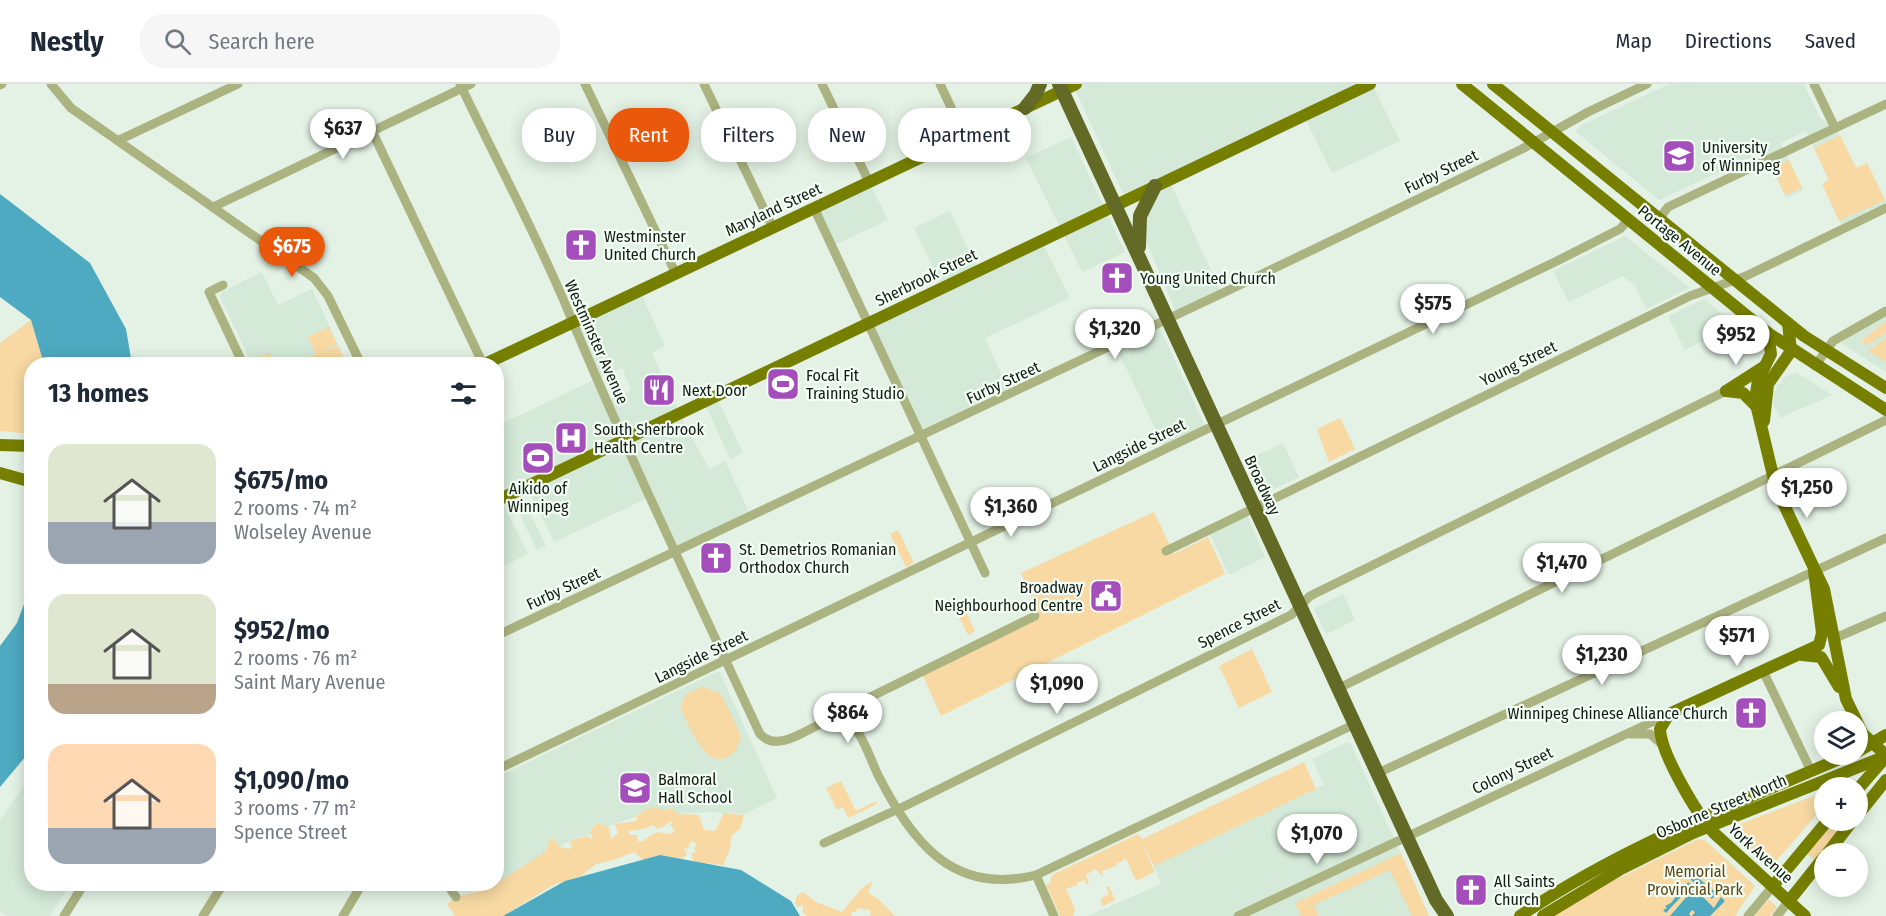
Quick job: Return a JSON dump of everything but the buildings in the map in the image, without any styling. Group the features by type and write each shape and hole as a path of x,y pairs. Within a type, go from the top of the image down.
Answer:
{"highway":[{"path":"1025,108 1036,94 1040,84"},
{"name":"Broadway","path":"1061,87 1436,900 1447,916"},
{"path":"1141,258 1140,216 1155,186"},
{"name":"Broadway","path":"1436,900 1439,916"}],"main road":[{"name":"Maryland Street","path":"1025,108 1061,87 1076,84"},
{"name":"Sherbrook Street","path":"504,497 1370,84"},
{"name":"Portage Avenue","path":"1462,84 1791,351 1886,410"},
{"name":"Portage Avenue","path":"1493,84 1788,323 1886,388"},
{"name":"Maryland Street","path":"499,357 912,162"},
{"path":"1764,429 1764,397 1768,384 1791,351 1788,323"},
{"path":"1768,333 1771,354 1756,389 1756,406 1764,429 1776,489 1824,589 1846,699"},
{"path":"1726,391 1766,366"},
{"path":"1726,391 1743,393 1756,406"},
{"path":"0,444 24,446"},
{"path":"0,473 24,480"},
{"name":"Colony Street","path":"1669,714 1819,645 1822,633 1814,571"},
{"path":"1801,655 1821,657 1846,699 1863,734 1886,756 1868,777"},
{"name":"York Avenue","path":"1669,714 1660,729 1666,748 1705,822 1805,916"},
{"path":"1868,747 1886,735"},
{"name":"Osborne Street North","path":"1520,916 1619,858 1705,822 1886,756"},
{"name":"Osborne Street North","path":"1543,916 1705,822 1825,765"},
{"path":"1868,802 1886,780"},
{"path":"1773,886 1819,831"},
{"path":"1835,843 1845,831"},
{"path":"1789,901 1814,870"}],"street":[{"path":"51,84 66,104 317,281 328,296 358,357"},
{"path":"118,141 238,84"},
{"path":"213,207 461,86 471,84"},
{"path":"585,84 676,274"},
{"path":"704,84 774,228"},
{"path":"822,84 870,182"},
{"path":"940,84 951,108"},
{"name":"Furby Street","path":"504,632 1168,319 1534,142 1647,84"},
{"path":"1814,84 1836,128"},
{"name":"Westminster Avenue","path":"461,86 573,323 624,440 760,734 768,741 780,742 828,720 844,720"},
{"path":"1659,219 1668,207 1886,104"},
{"path":"372,131 481,357"},
{"path":"814,208 985,573"},
{"name":"Young Street","path":"1166,551 1712,287 1735,280 1844,231 1886,208"},
{"name":"Langside Street","path":"504,766 1548,266 1620,229 1629,219"},
{"path":"223,285 209,292 240,357"},
{"path":"1815,366 1833,341 1886,311"},
{"name":"Spence Street","path":"824,843 1291,615 1310,596 1726,391"},
{"path":"1339,687 1886,420"},
{"path":"1378,774 1886,538"},
{"path":"1035,616 852,706 844,720 854,727 897,809 925,848 962,873 992,880 1021,879 1036,875 1355,723"},
{"path":"1833,639 1886,616"},
{"path":"1763,671 1811,771"},
{"name":"Colony Street","path":"1238,916 1669,714"},
{"path":"1625,735 1650,734 1666,748"},
{"path":"1036,875 1054,916"},
{"path":"1748,916 1773,886"},
{"path":"64,916 80,891"},
{"path":"203,916 219,891"},
{"path":"343,916 358,891"},
{"path":"452,891 456,897"},
{"path":"1777,916 1789,901"}],"shaded area":[{"path":"1372,84 1400,141 1332,173 1304,116 1169,180 1222,294 1177,315 1145,238 1146,212 1161,184 1126,200 1073,85"},
{"name":"University of Winnipeg","path":"1669,84 1804,84 1820,118 1835,128 1856,168 1867,163 1886,203 1841,224 1822,184 1829,180 1806,131 1781,143 1803,190 1786,198 1764,151 1659,200 1575,131 1582,125"},
{"path":"1071,137 1125,252 1082,272 1028,162 1031,162 1031,156"},
{"path":"869,182 888,220 832,246 814,208"},
{"path":"950,211 978,270 1041,240 1070,298 985,338 1010,394 922,436 868,323 942,287 914,228"},
{"path":"1625,236 1690,288 1646,309 1635,286 1623,276 1569,302 1553,271"},
{"path":"262,272 278,305 312,289 344,357 249,357 220,297 222,292"},
{"path":"640,291 665,346 652,353 679,413 709,469 725,461 751,516 676,552 650,497 554,542 527,487 519,491 546,546 537,550 510,495 504,498 504,423 596,379 573,323","holes":["622,368 631,390 607,401 596,379"]},
{"path":"1704,299 1735,325 1685,350 1668,316"},
{"path":"1886,316 1886,372 1837,340"},
{"path":"1158,324 1206,428 1165,449 1115,345"},
{"path":"1796,372 1832,395 1780,418 1773,403 1775,396 1773,392 1777,389 1776,386 1783,382 1781,379"},
{"path":"716,396 743,453 730,459 704,402"},
{"path":"1283,443 1299,477 1261,495 1246,461"},
{"path":"504,505 528,554 504,566"},
{"path":"1246,513 1265,557 1229,575 1209,531"},
{"path":"1343,594 1355,620 1326,634 1314,609"},
{"name":"Balmoral Hall School","path":"719,671 777,798 744,814 710,812 634,817 565,843 504,884 504,774"},
{"path":"1347,742 1351,744 1429,916 1088,916 1161,884 1154,866 1324,785 1312,759"},
{"path":"24,788 24,891 66,891 50,916 7,916 0,912 0,820"}],"green space":[{"path":"1840,135 1856,168 1867,163 1885,200 1839,221 1822,184 1829,180 1814,148"},
{"path":"1789,160 1802,188 1785,195 1772,168"},
{"path":"31,320 42,357 24,357 24,433 0,431 0,343"},
{"path":"1886,321 1886,333 1867,345 1861,341"},
{"path":"329,327 337,344 321,352 338,346 344,357 309,357 316,354 308,337"},
{"path":"1886,338 1886,362 1868,351"},
{"path":"269,353 272,357 259,357"},
{"path":"1340,418 1355,449 1329,462 1317,429"},
{"name":"Broadway Neighbourhood Centre","path":"1154,512 1174,554 1208,537 1225,574 941,716 922,674 1040,618 1021,573"},
{"path":"898,530 914,563 906,567 890,534"},
{"path":"961,601 975,631 968,635 953,605"},
{"path":"1252,649 1272,692 1239,708 1219,666"},
{"path":"703,687 721,694 741,736 737,749 721,759 708,754 702,748 683,713 682,704 685,697 690,692"},
{"path":"1304,762 1316,789 1154,866 1142,844 1155,872 1136,881 1126,859 1116,864 1117,866 1102,871 1103,877 1095,869 1086,875 1089,883 1087,885 1084,880 1066,889 1075,909 1073,916 1060,916 1046,885 1050,883 1052,875 1138,834 1142,839"},
{"path":"841,781 856,811 876,801 877,804 848,818 843,807 837,810 826,788"},
{"name":"Memorial Provincial Park","path":"1814,796 1814,818 1772,866 1765,863 1729,831 1730,828"},
{"path":"652,807 665,810 672,808 678,814 699,815 704,830 715,831 724,813 744,815 740,829 732,835 730,849 723,865 694,862 691,853 697,852 694,849 697,844 691,841 688,849 684,848 687,855 681,859 660,855 643,860 634,852 596,864 581,876 553,885 503,916 455,916 447,904 456,897 479,891 504,891 504,879 545,852 552,837 560,847 569,849 572,847 570,841 586,836 593,839 590,831 597,823 609,827 611,839 618,833 615,824 636,821 638,817 634,817","holes":["672,821 670,825 675,831 671,834 657,832 641,842 638,841 637,835 629,835 629,831 644,829 652,825 658,829"]},
{"path":"1827,831 1838,831 1829,843 1815,843"},
{"name":"Memorial Provincial Park","path":"1698,839 1706,841 1755,886 1735,916 1554,916 1609,883"},
{"path":"1814,844 1814,859 1806,853"},
{"path":"1401,853 1429,916 1412,916 1390,870 1314,905 1319,916 1301,916 1295,903"},
{"path":"873,881 868,893 877,898 895,916 866,916 871,915 870,910 857,908 857,911 851,912 852,916 808,916 803,913 803,905 798,907 795,904 797,895 803,892 816,902 842,912 862,888"},
{"path":"1109,886 1115,900 1103,906 1100,899 1109,894 1106,887"},
{"path":"1769,899 1777,907 1770,916 1754,916"}],"water":[{"path":"0,194 90,263 126,329 131,357 42,357 31,320 0,297"},
{"path":"24,604 24,758 0,787 0,646 17,623"},
{"path":"660,855 741,870 791,901 800,916 503,916 565,881"},
{"path":"1693,874 1717,893 1712,899 1689,878"},
{"path":"1688,882 1692,885 1666,913 1663,910 1667,908 1665,906 1671,903"},
{"path":"1694,888 1714,908 1721,897 1725,901 1710,916 1692,916 1695,912 1692,910 1689,914 1691,916 1670,916"}],"place":[{"name":"University of Winnipeg","path":"1679,156"},
{"name":"Westminster United Church","path":"581,245"},
{"name":"Young United Church","path":"1117,278"},
{"name":"Focal Fit Training Studio","path":"783,384"},
{"name":"Next Door","path":"659,390"},
{"name":"South Sherbrook Health Centre","path":"571,438"},
{"name":"Aikido of Winnipeg","path":"538,458"},
{"name":"St. Demetrios Romanian Orthodox Church","path":"716,558"},
{"name":"Broadway Neighbourhood Centre","path":"1106,596"},
{"name":"Winnipeg Chinese Alliance Church","path":"1751,713"},
{"name":"Balmoral Hall School","path":"635,788"},
{"name":"All Saints Church","path":"1471,890"}]}
